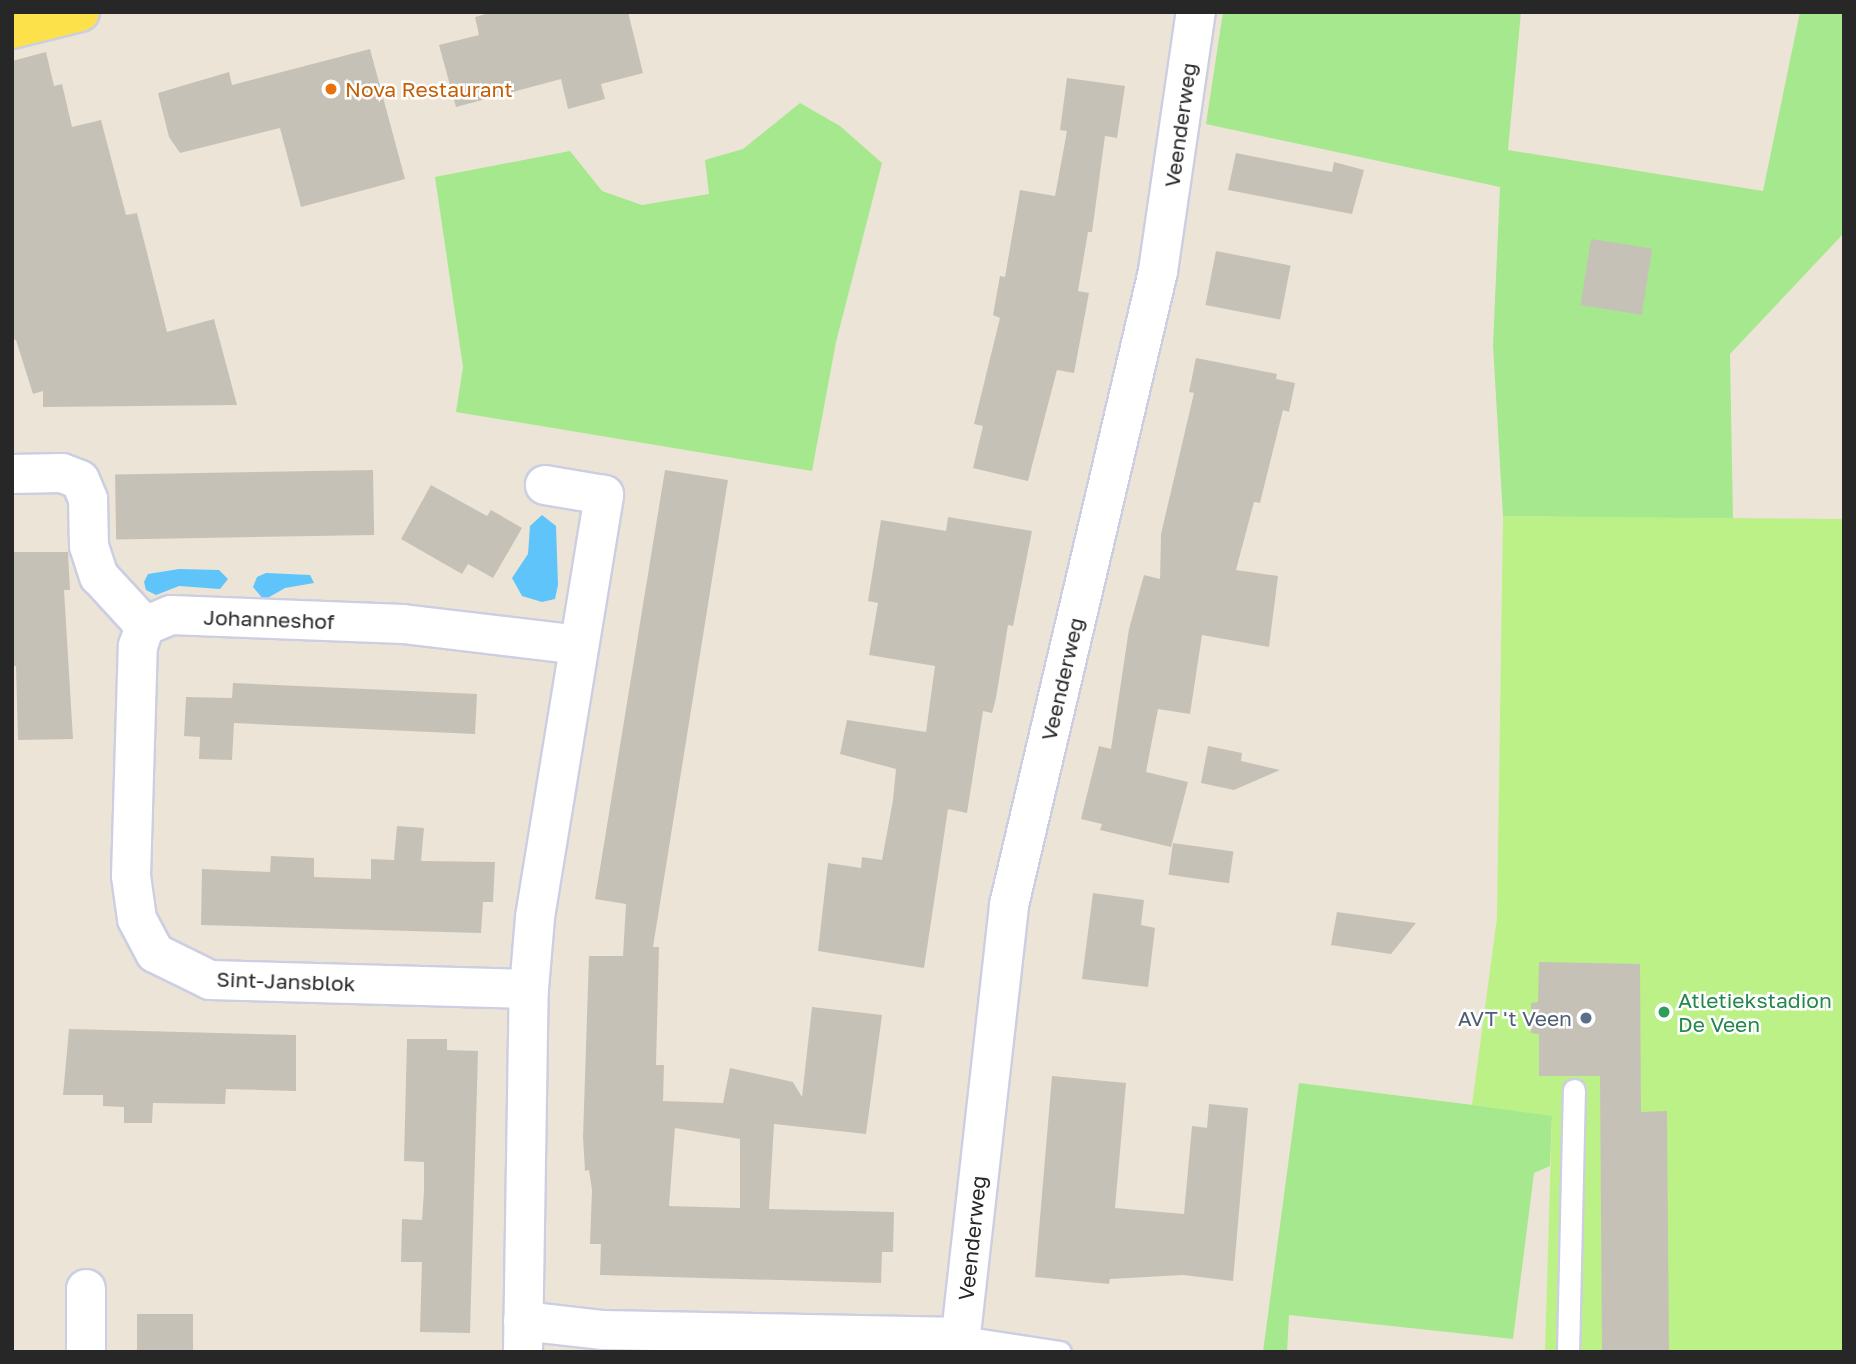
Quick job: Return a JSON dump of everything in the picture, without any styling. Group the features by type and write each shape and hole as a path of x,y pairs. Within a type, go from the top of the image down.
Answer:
{"main road":[{"path":"12,29 80,12"}],"street":[{"name":"Veenderweg","path":"960,1344 1009,905 1158,271 1196,12"},
{"path":"12,474 62,473 80,480 88,499 89,546 99,576 145,626"},
{"path":"545,485 604,495 535,918 529,989 523,1336 603,1329 960,1344"},
{"name":"Johanneshof","path":"145,626 171,615 403,624 579,645"},
{"name":"Sint-Jansblok","path":"145,626 138,646 130,809 137,919 155,953 181,969 210,980 529,989"},
{"path":"86,1289 86,1352"}],"lane":[{"path":"1569,1352 1574,1090"},
{"path":"960,1344 1060,1352"}],"green space":[{"path":"1223,12 1521,12 1508,150 1763,191 1800,12 1844,12 1844,233 1730,354 1733,520 1503,516 1493,345 1500,187 1206,124"},
{"path":"800,103 840,126 882,163 836,342 812,471 456,412 463,367 435,177 570,151 602,191 642,205 709,194 705,160 743,149"},
{"name":"Atletiekstadion De Veen","path":"1503,516 1844,519 1844,1352 1545,1352 1552,1116 1472,1105 1497,918"},
{"path":"1299,1083 1552,1115 1550,1166 1534,1173 1513,1339 1289,1315 1287,1352 1263,1352"}],"water":[{"path":"542,515 556,526 558,585 555,599 542,602 522,596 512,578 528,554 530,526"},
{"path":"179,569 219,570 228,579 220,589 179,586 156,595 146,590 144,582 148,574"},
{"path":"266,573 310,575 314,583 285,588 264,600 253,587 257,577"}],"building":[{"path":"493,12 628,12 643,73 601,84 605,99 568,109 561,79 456,107 439,45 479,35 475,17"},
{"path":"370,49 405,179 301,207 280,128 180,153 169,137 158,93 229,72 232,85"},
{"path":"46,52 54,86 62,84 72,127 101,120 126,215 137,213 167,332 214,319 237,405 43,407 43,391 33,394 16,340 12,339 12,61"},
{"path":"1067,78 1125,86 1117,138 1105,136 1092,232 1088,232 1078,291 1089,293 1074,373 1057,370 1028,481 973,468 983,426 974,424 1000,318 993,315 1000,276 1005,277 1020,190 1055,196 1067,131 1060,130"},
{"path":"1236,153 1332,172 1334,162 1364,170 1352,214 1228,190"},
{"path":"1591,239 1652,249 1642,315 1581,305"},
{"path":"1216,251 1291,266 1280,319 1206,305"},
{"path":"1196,358 1277,374 1276,379 1295,383 1289,412 1283,410 1260,503 1254,502 1236,570 1278,576 1269,647 1202,635 1190,714 1158,709 1146,772 1188,782 1171,847 1100,830 1102,824 1081,819 1099,746 1111,749 1129,629 1144,575 1160,579 1161,534 1194,393 1189,392"},
{"path":"373,470 374,535 116,539 115,475"},
{"path":"665,470 728,480 653,947 659,947 656,1065 664,1065 663,1101 723,1103 730,1068 793,1082 802,1097 812,1007 882,1015 866,1134 774,1124 769,1209 894,1212 893,1252 882,1252 881,1283 600,1275 601,1244 590,1244 592,1190 589,1170 585,1171 583,1137 589,956 623,956 626,904 595,899","holes":["675,1128 740,1139 740,1208 669,1206"]},
{"path":"431,485 487,516 491,510 522,528 493,578 468,564 462,574 401,539"},
{"path":"948,517 1032,531 1013,626 1008,625 992,713 983,711 967,813 948,809 924,968 818,951 828,863 861,868 862,857 882,860 893,800 896,769 840,754 847,720 926,732 935,666 869,655 878,603 868,601 881,520 946,531"},
{"path":"14,552 68,552 70,590 64,590 73,739 18,740 16,666 12,666"},
{"path":"233,683 477,694 475,734 234,723 232,760 199,759 200,737 184,736 186,697 232,698"},
{"path":"1208,746 1242,753 1241,761 1280,770 1234,790 1201,783"},
{"path":"397,826 424,828 421,861 495,862 493,902 483,902 481,933 201,925 202,869 270,872 271,856 314,858 314,877 371,879 371,859 394,860"},
{"path":"1173,843 1233,851 1229,883 1169,875"},
{"path":"1093,893 1144,900 1141,925 1155,928 1148,987 1082,979"},
{"path":"1337,912 1416,923 1391,954 1331,945"},
{"path":"1539,962 1640,964 1641,1112 1667,1111 1669,1352 1602,1352 1600,1076 1539,1076 1539,1034 1531,1033 1531,1003 1538,1002"},
{"path":"69,1029 296,1035 296,1091 226,1089 225,1104 153,1103 152,1123 124,1123 124,1107 103,1106 103,1095 63,1095"},
{"path":"407,1039 447,1039 447,1050 478,1051 470,1333 420,1332 422,1262 401,1262 402,1219 422,1220 424,1191 424,1162 404,1161"},
{"path":"1052,1076 1126,1083 1115,1208 1184,1214 1192,1126 1207,1128 1209,1104 1248,1108 1233,1281 1183,1275 1110,1279 1109,1284 1035,1277"},
{"path":"137,1314 193,1314 193,1352 137,1352"}],"place":[{"name":"Nova Restaurant","path":"331,89"},
{"name":"Atletiekstadion De Veen","path":"1664,1012"},
{"name":"AVT 't Veen","path":"1586,1018"}]}
